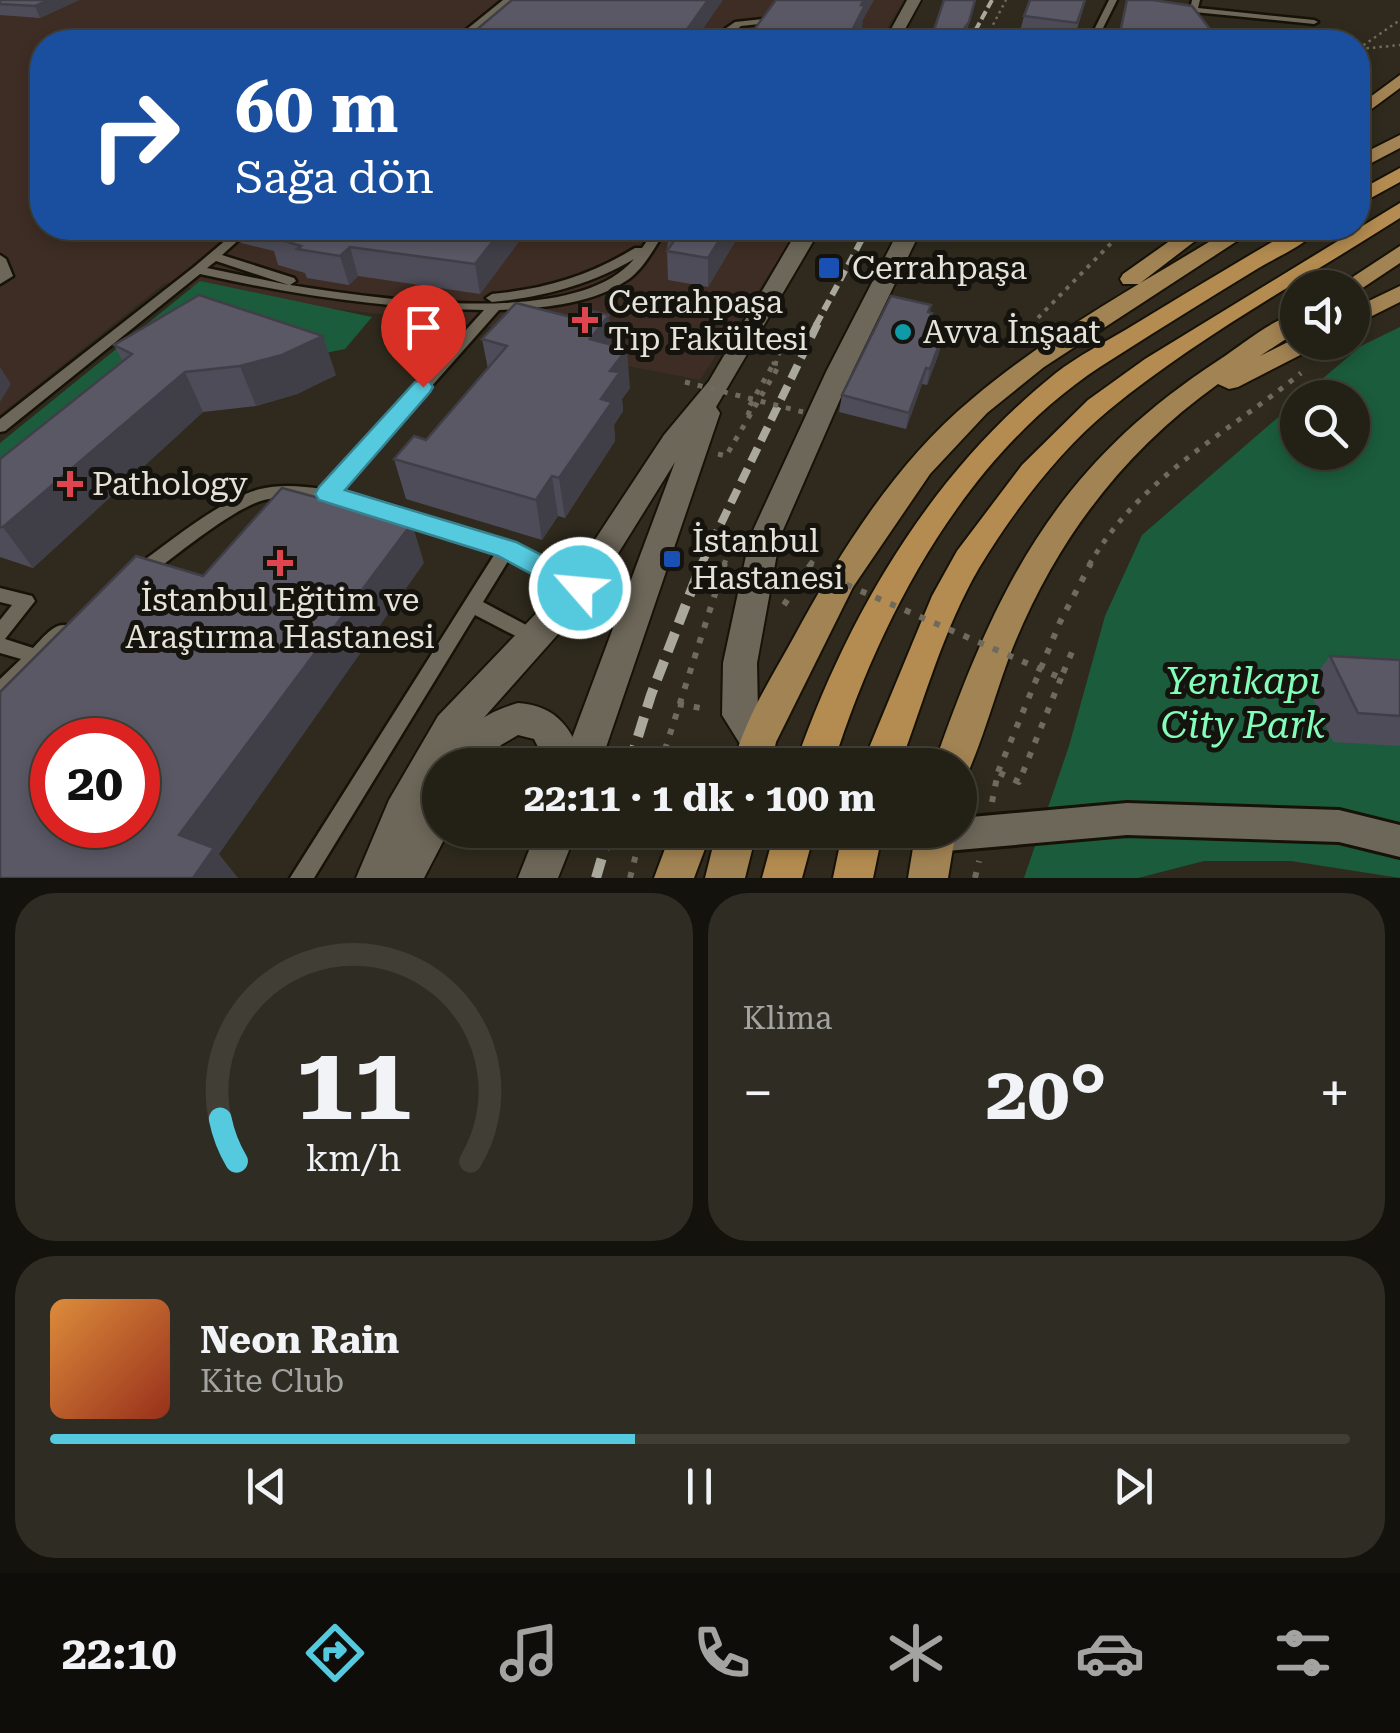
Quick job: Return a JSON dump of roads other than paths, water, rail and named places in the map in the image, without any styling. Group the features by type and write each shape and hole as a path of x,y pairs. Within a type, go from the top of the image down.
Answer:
{"highway":[{"path":"1370,192 1400,174"},
{"path":"1370,228 1400,209"},
{"path":"821,748 847,679 914,551 966,476 1015,423 1068,377 1291,240"},
{"path":"888,748 944,605 968,560 1032,472 1097,406 1154,365 1351,240"},
{"path":"782,878 790,848"},
{"path":"853,878 859,848"}],"main road":[{"path":"1370,104 1400,80"},
{"path":"1370,157 1400,140"},
{"path":"753,748 841,578 920,467 978,407 1118,288 1184,240"},
{"path":"1035,361 1227,240"},
{"path":"1370,273 1400,253"},
{"path":"1370,309 1400,293"},
{"path":"959,748 1010,610 1054,532 1104,468 1185,396 1280,332"},
{"path":"1185,396 1292,360"},
{"path":"674,878 685,848"},
{"path":"725,878 732,848"},
{"path":"928,878 933,848"}],"street":[{"path":"898,30 914,0"},
{"path":"376,878 403,813 452,728 500,671 536,638 580,588 674,442 719,385 803,240"},
{"path":"746,748 740,716 740,662 765,537 904,240"},
{"path":"587,748 719,385"},
{"path":"474,748 488,729 512,719 545,726 560,738 562,748"},
{"path":"977,833 1128,819 1339,826 1400,840"},
{"path":"402,878 422,841"},
{"path":"538,878 550,848"}],"lane":[{"path":"469,30 508,0"},
{"path":"727,30 745,20 765,21 784,0"},
{"path":"1098,30 1113,0"},
{"path":"1196,0 1194,10 1213,14 1314,22"},
{"path":"0,427 232,240"},
{"path":"198,270 313,293 494,307 579,299 624,277 654,240"},
{"path":"214,256 294,282 344,291 492,298 549,292 602,275 651,244"},
{"path":"0,258 7,276 0,280"},
{"path":"328,494 494,307"},
{"path":"131,580 176,546 261,494 328,494 507,549 580,588"},
{"path":"301,878 507,549"},
{"path":"0,595 26,602 0,632"},
{"path":"472,606 536,638"},
{"path":"0,691 35,656 86,615"},
{"path":"0,646 35,656"}],"railway":[{"path":"976,30 992,0"},
{"path":"816,325 862,240"},
{"path":"701,565 818,323"},
{"path":"634,748 702,563"},
{"path":"596,878 605,848"}],"place":[{"name":"Cerrahpaşa","path":"829,268"},
{"name":"Cerrahpaşa Tıp Fakültesi","path":"585,320"},
{"name":"Avva İnşaat","path":"903,332"},
{"name":"Pathology","path":"70,484"},
{"name":"İstanbul Hastanesi","path":"672,559"},
{"name":"İstanbul Eğitim ve Araştırma Hastanesi","path":"280,563"}],"park label":[{"name":"Yenikapı City Park","path":"1243,703"}]}
